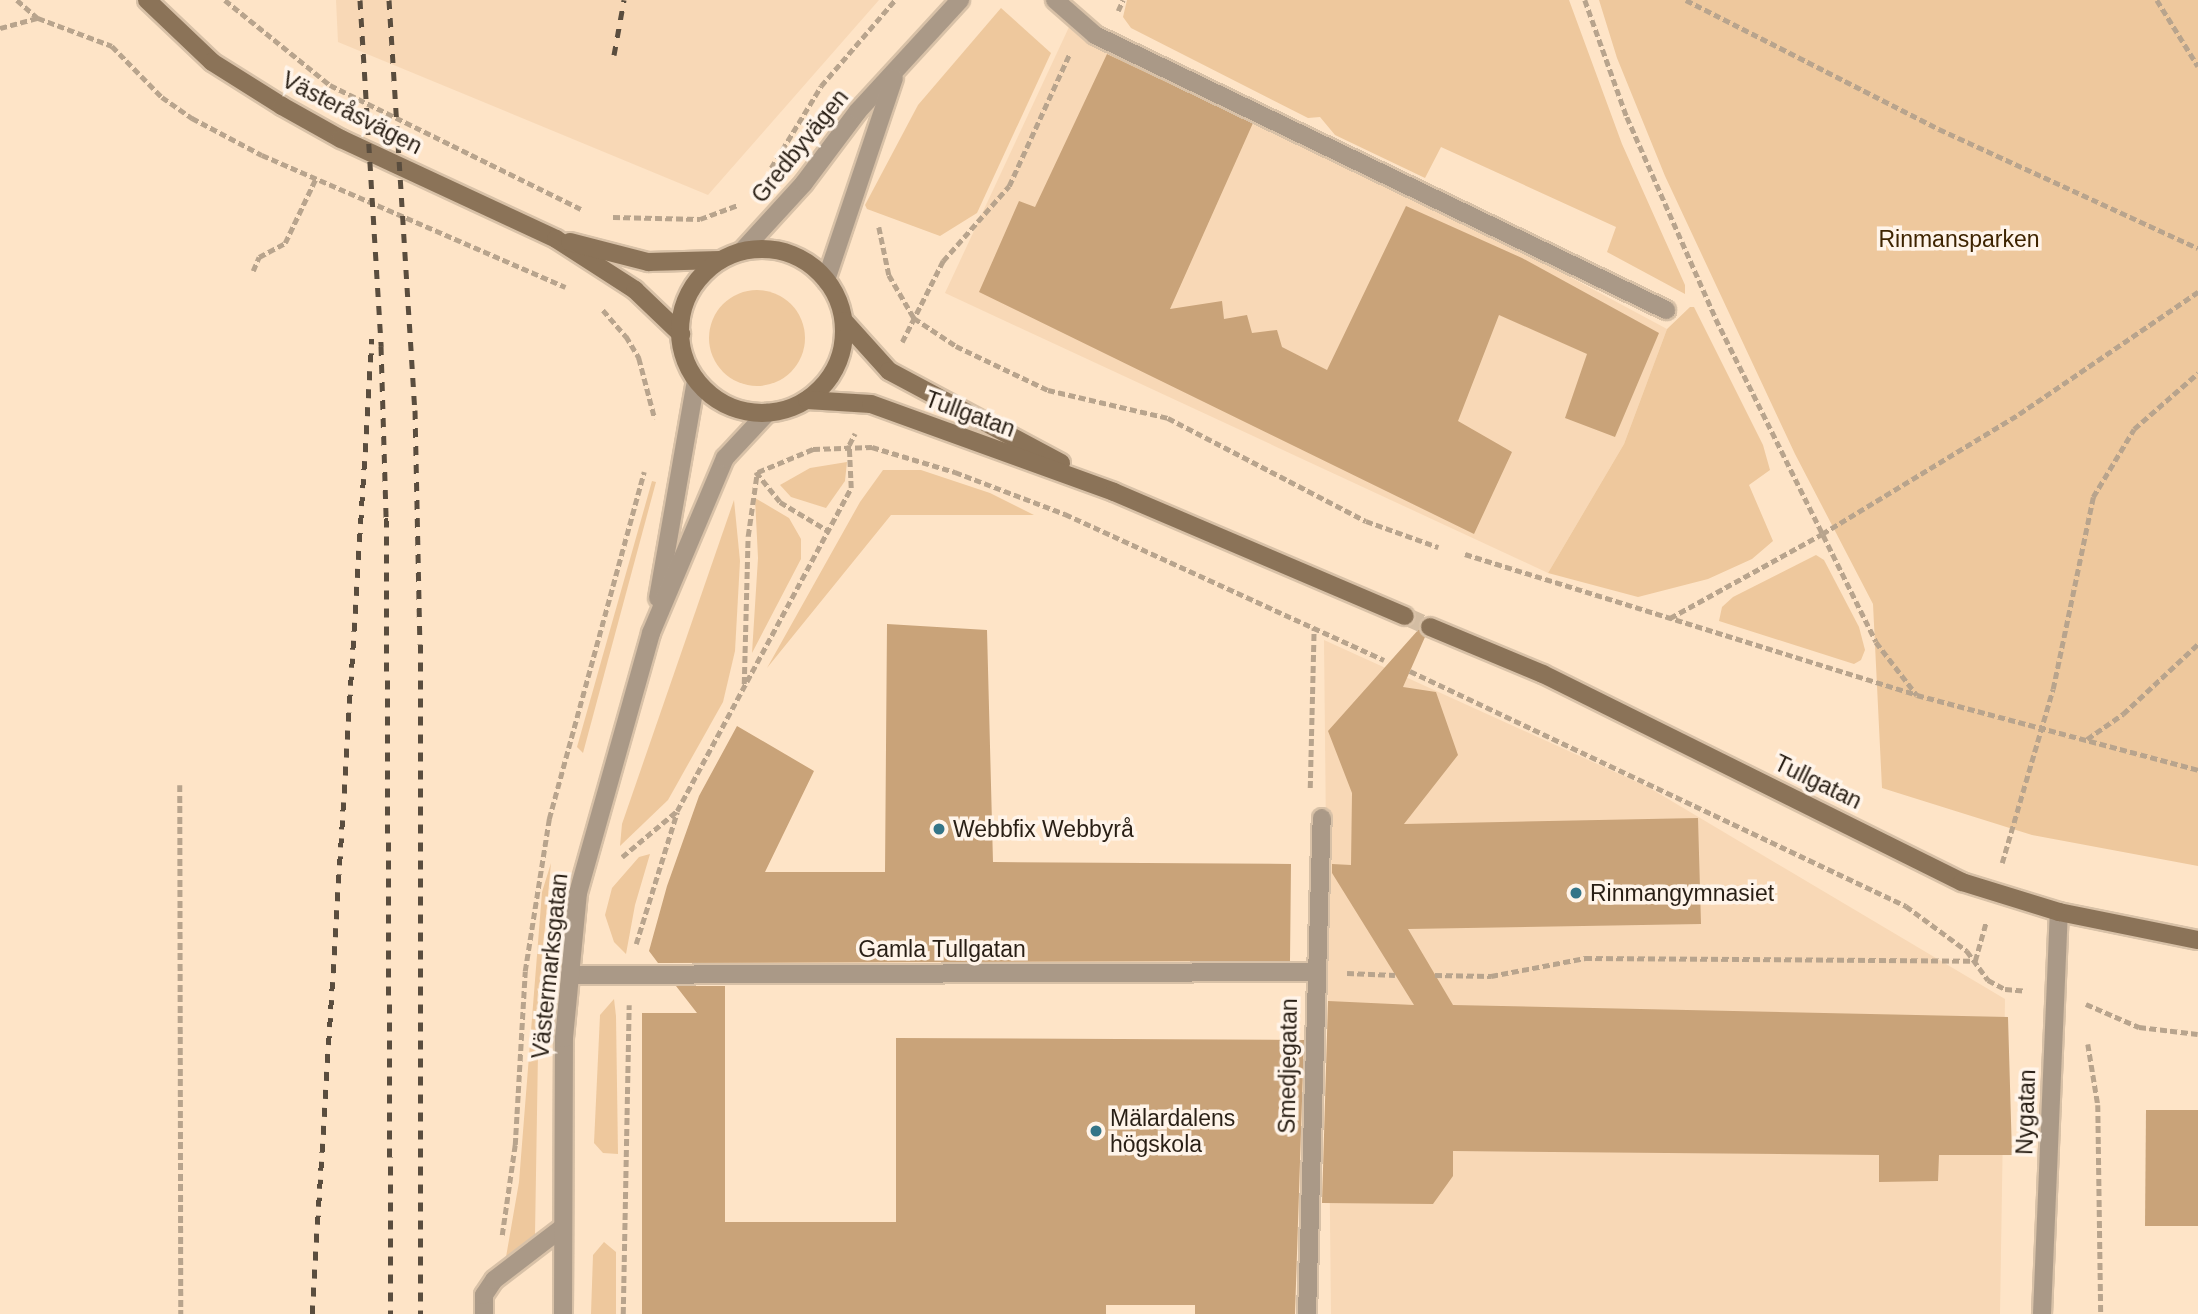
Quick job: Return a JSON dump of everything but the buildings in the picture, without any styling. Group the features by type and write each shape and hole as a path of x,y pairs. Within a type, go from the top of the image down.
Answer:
{"street":[{"name":"Västeråsvägen","path":"146,0 212,62 282,106 341,139 556,239 635,290 681,334"},
{"name":"Gredbyvägen","path":"742,251 804,183 858,111 960,0"},
{"path":"1055,0 1096,35 1666,310"},
{"name":"Gredbyvägen","path":"826,280 896,71"},
{"name":"Västeråsvägen","path":"556,239 648,262 720,260"},
{"path":"770,249 797,256 826,280 836,295 844,321 838,362 826,382 807,400 767,413 730,406 696,380 685,358 681,334 689,294 720,260 742,251 770,249"},
{"name":"Tullgatan","path":"844,321 889,371 1114,492"},
{"name":"Västermarksgatan","path":"563,1314 564,1038 578,892 651,633 696,380"},
{"name":"Tullgatan","path":"807,400 871,404 1114,492 1405,616"},
{"name":"Västermarksgatan","path":"651,633 725,458 767,413"},
{"name":"Tullgatan","path":"1430,627 1543,674 1962,883 2059,912 2198,940"},
{"name":"Smedjegatan","path":"1307,1314 1315,972 1322,818"},
{"name":"Nygatan","path":"2042,1314 2059,912"},
{"name":"Gamla Tullgatan","path":"570,975 1315,972"},
{"path":"484,1314 484,1296 494,1280 564,1227"}],"path":[{"path":"17,0 38,18 112,46 162,97 192,118 316,178 579,292"},
{"path":"225,0 330,85 592,214"},
{"path":"766,175 821,86 895,0"},
{"path":"914,318 943,261 1009,186 1083,24 1117,13 1124,0"},
{"path":"1585,0 1627,117 1716,319 1876,642 1917,695"},
{"path":"1685,0 1939,129 2198,248"},
{"path":"2157,0 2198,66"},
{"path":"0,28 38,18"},
{"path":"253,271 259,257 285,243 316,178"},
{"path":"606,216 700,219 744,202"},
{"path":"878,217 888,275 914,318 1020,380 1168,418 1366,522 1438,547"},
{"path":"1670,618 1822,534 2019,414 2198,292"},
{"path":"597,304 626,336 639,358 657,425"},
{"path":"1975,961 2039,727 2053,689 2093,498 2134,429 2198,373"},
{"path":"757,472 813,449 849,445 955,472 1065,514 1384,660"},
{"path":"623,1314 626,1052 632,974 677,811 851,488 849,445"},
{"path":"494,1280 515,1145 525,971 549,819 648,459"},
{"path":"757,472 780,502 827,530"},
{"path":"744,686 748,536 757,472"},
{"path":"1465,554 1917,695 2198,770"},
{"path":"1314,628 1309,774 1322,818"},
{"path":"2086,740 2123,714 2198,644"},
{"path":"1410,671 1882,894 1948,935 1975,961"},
{"path":"180,785 181,1314"},
{"path":"578,892 677,811"},
{"path":"1435,975 1491,976 1585,958 1975,961"},
{"path":"1315,972 1395,975"},
{"path":"2080,1002 2083,1015"},
{"path":"2087,1041 2098,1105 2101,1314"}],"shaded area":[{"path":"336,0 879,0 708,195 338,42"},
{"path":"1076,12 1667,329 1624,444 1548,573 945,293"},
{"name":"Rinmangymnasiet","path":"1324,640 1648,787 2005,999 2000,1314 1331,1314"}],"green space":[{"path":"1127,0 1569,0 1622,144 1685,285 1685,294 1607,252 1616,227 1441,147 1425,178 1335,135 1320,117 1308,118 1131,28 1123,17"},
{"name":"Rinmansparken","path":"1599,0 2198,0 2198,866 2032,835 1882,788 1873,604 1795,454 1665,176 1617,58"},
{"path":"1001,8 1051,53 977,213 940,236 867,209 865,205 918,105"},
{"path":"757,290 775,294 791,304 801,320 805,338 801,356 791,372 775,382 757,386 739,382 723,372 713,356 709,338 713,320 723,304 739,294"},
{"path":"1690,307 1694,307 1763,445 1770,470 1749,485 1773,541 1752,559 1708,579 1638,597 1548,573 1624,444 1667,329"},
{"path":"847,462 845,481 826,508 791,497 780,485 810,468"},
{"path":"883,470 921,470 990,493 1034,515 891,515 767,668 860,502"},
{"path":"652,481 656,482 583,753 577,747"},
{"path":"755,498 789,518 801,539 801,559 752,653 758,558"},
{"path":"734,500 740,561 735,651 723,702 668,800 620,846 622,824"},
{"path":"1816,555 1824,560 1859,627 1865,650 1861,660 1854,664 1719,621 1722,607 1733,597"},
{"path":"650,854 635,905 626,954 614,942 605,915 612,888 639,857"},
{"path":"551,863 539,991 535,1235 506,1257 519,1182 542,892"},
{"path":"614,999 618,1154 603,1153 594,1143 600,1015"},
{"path":"604,1242 616,1252 616,1314 591,1314 593,1255"}],"tunnel":[{"path":"1405,616 1430,627"}],"railway":[{"path":"360,0 381,346 386,518 391,1314"},
{"path":"389,0 415,410 420,644 420,1314"},
{"path":"614,55 624,0"},
{"path":"312,1314 372,339"}],"place":[{"name":"Webbfix Webbyrå","path":"939,829"},
{"name":"Rinmangymnasiet","path":"1576,893"},
{"name":"Mälardalens högskola","path":"1096,1131"}]}
